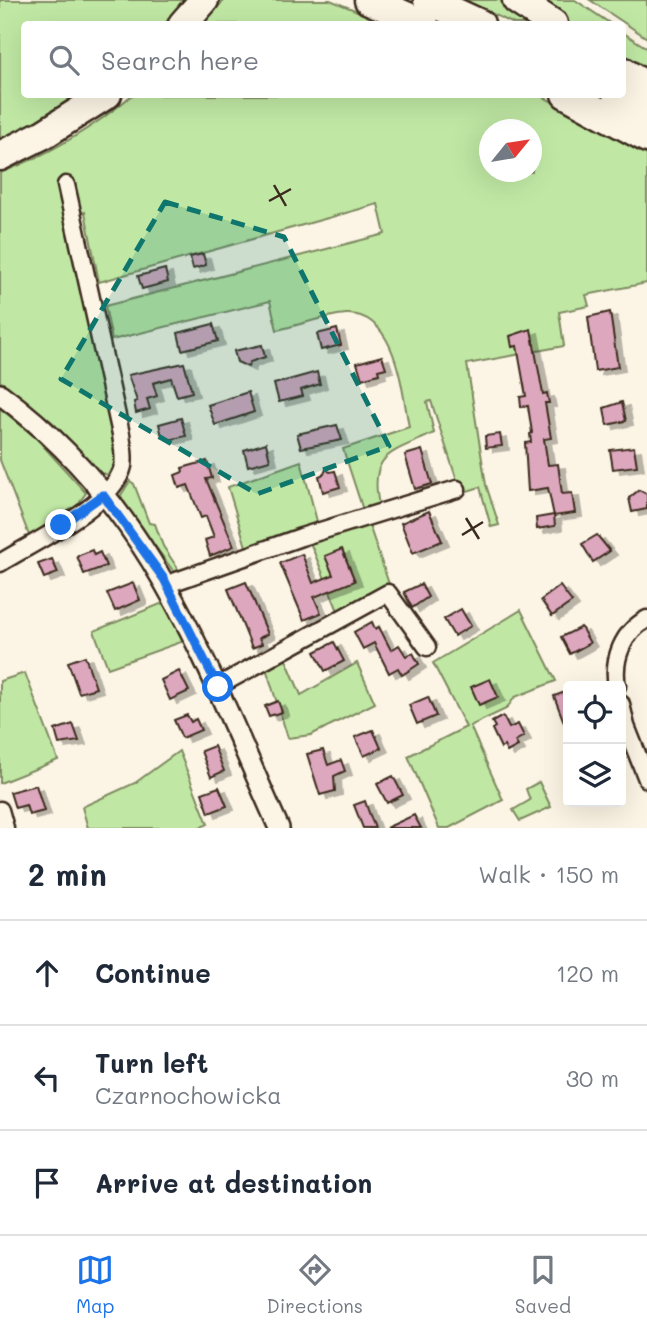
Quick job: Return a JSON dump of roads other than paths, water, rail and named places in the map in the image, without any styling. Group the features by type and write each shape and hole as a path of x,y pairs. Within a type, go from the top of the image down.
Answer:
{"highway":[{"path":"369,0 417,21"},
{"path":"428,0 474,21"},
{"path":"517,0 549,21"},
{"path":"626,74 647,88"},
{"path":"0,156 44,134 101,98"},
{"path":"573,98 647,138"},
{"path":"624,98 647,111"}],"street":[{"path":"0,563 84,511 100,492 120,477 124,464 121,433 66,185"},
{"path":"0,394 40,426 100,492 168,584 218,687 279,828"},
{"path":"168,584 301,537 457,489"},
{"path":"218,687 388,593 427,647"},
{"path":"617,681 616,670 625,636 647,619"},
{"path":"626,726 647,779"},
{"path":"0,810 5,828"}]}
